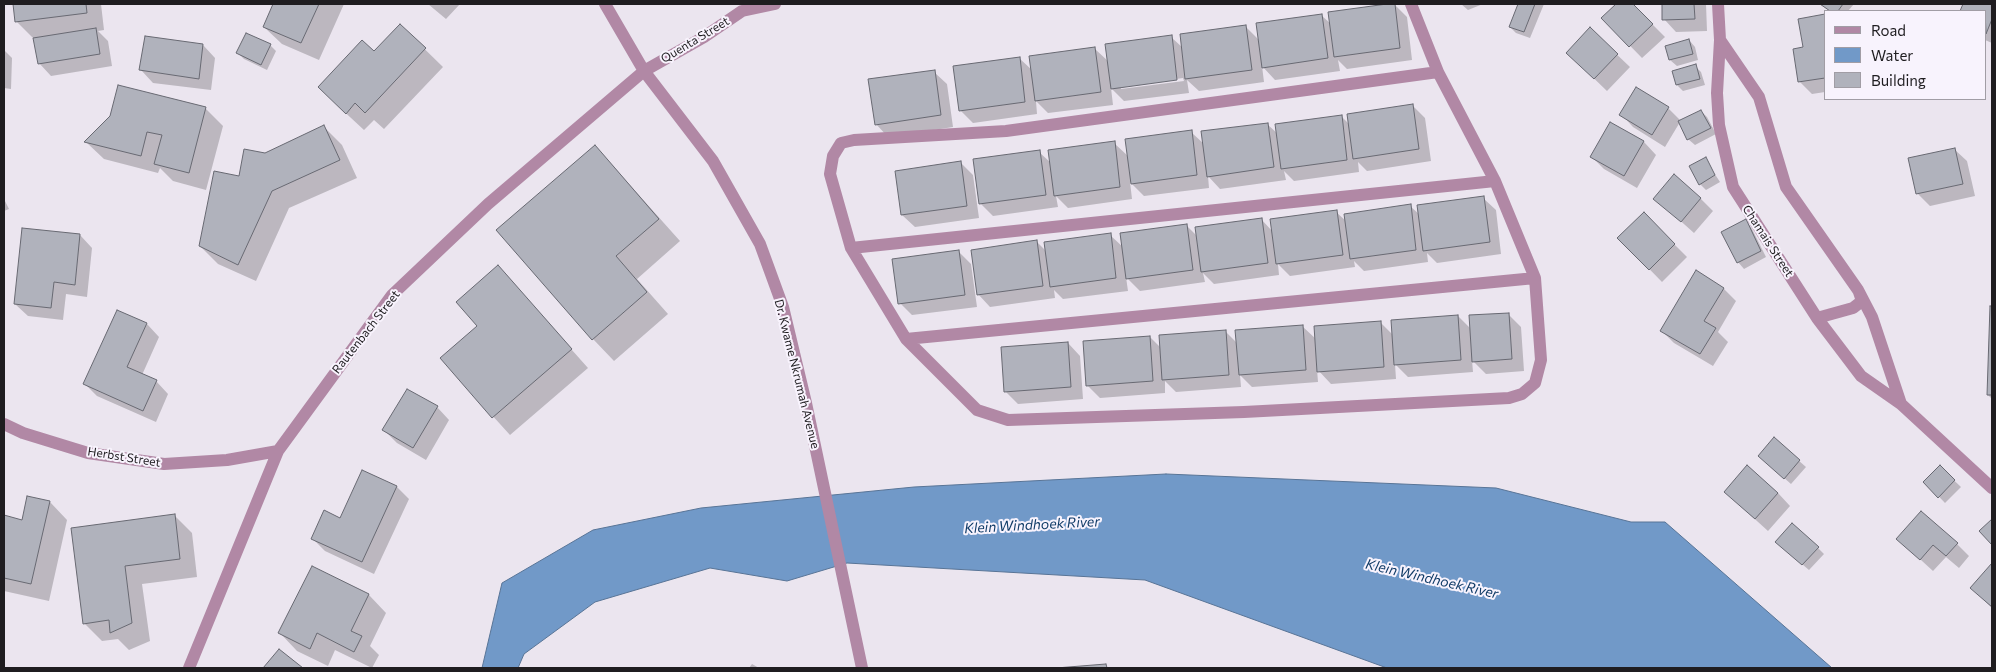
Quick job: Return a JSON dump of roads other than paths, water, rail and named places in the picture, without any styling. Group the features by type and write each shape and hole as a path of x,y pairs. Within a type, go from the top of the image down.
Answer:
{"street":[{"name":"Dr. Kwame Nkrumah Avenue","path":"605,4 644,71 713,161 760,244 782,307 806,403 862,668"},
{"name":"Quenta Street","path":"644,71 704,37 742,11 775,4"},
{"path":"1411,4 1438,72 1496,180 1535,278 1541,360 1538,376 1530,388 1522,394 1509,398 1244,412 1008,420 977,410 906,339 851,248 830,174 832,156 841,143 854,140 1006,131 1438,72"},
{"name":"Chamais Street","path":"1718,4 1720,40 1717,93 1719,125 1733,186 1817,318 1861,376 1901,404 1992,488"},
{"name":"Chamais Street","path":"1720,40 1759,98 1786,187 1858,290 1872,317 1901,404"},
{"name":"Rautenbach Street","path":"190,668 278,451 392,295 488,204 644,71"},
{"path":"851,248 1496,180"},
{"path":"906,339 1535,278"},
{"path":"1817,318 1853,308 1862,301 1858,290"},
{"name":"Herbst Street","path":"4,424 23,433 88,453 164,464 227,460 278,451"}],"water":[{"name":"Klein Windhoek River","path":"1166,474 1496,488 1631,522 1665,522 1832,668 1387,668 1145,580 847,563 787,581 710,568 595,602 524,654 518,668 482,668 502,583 593,530 701,508 914,487"}]}
